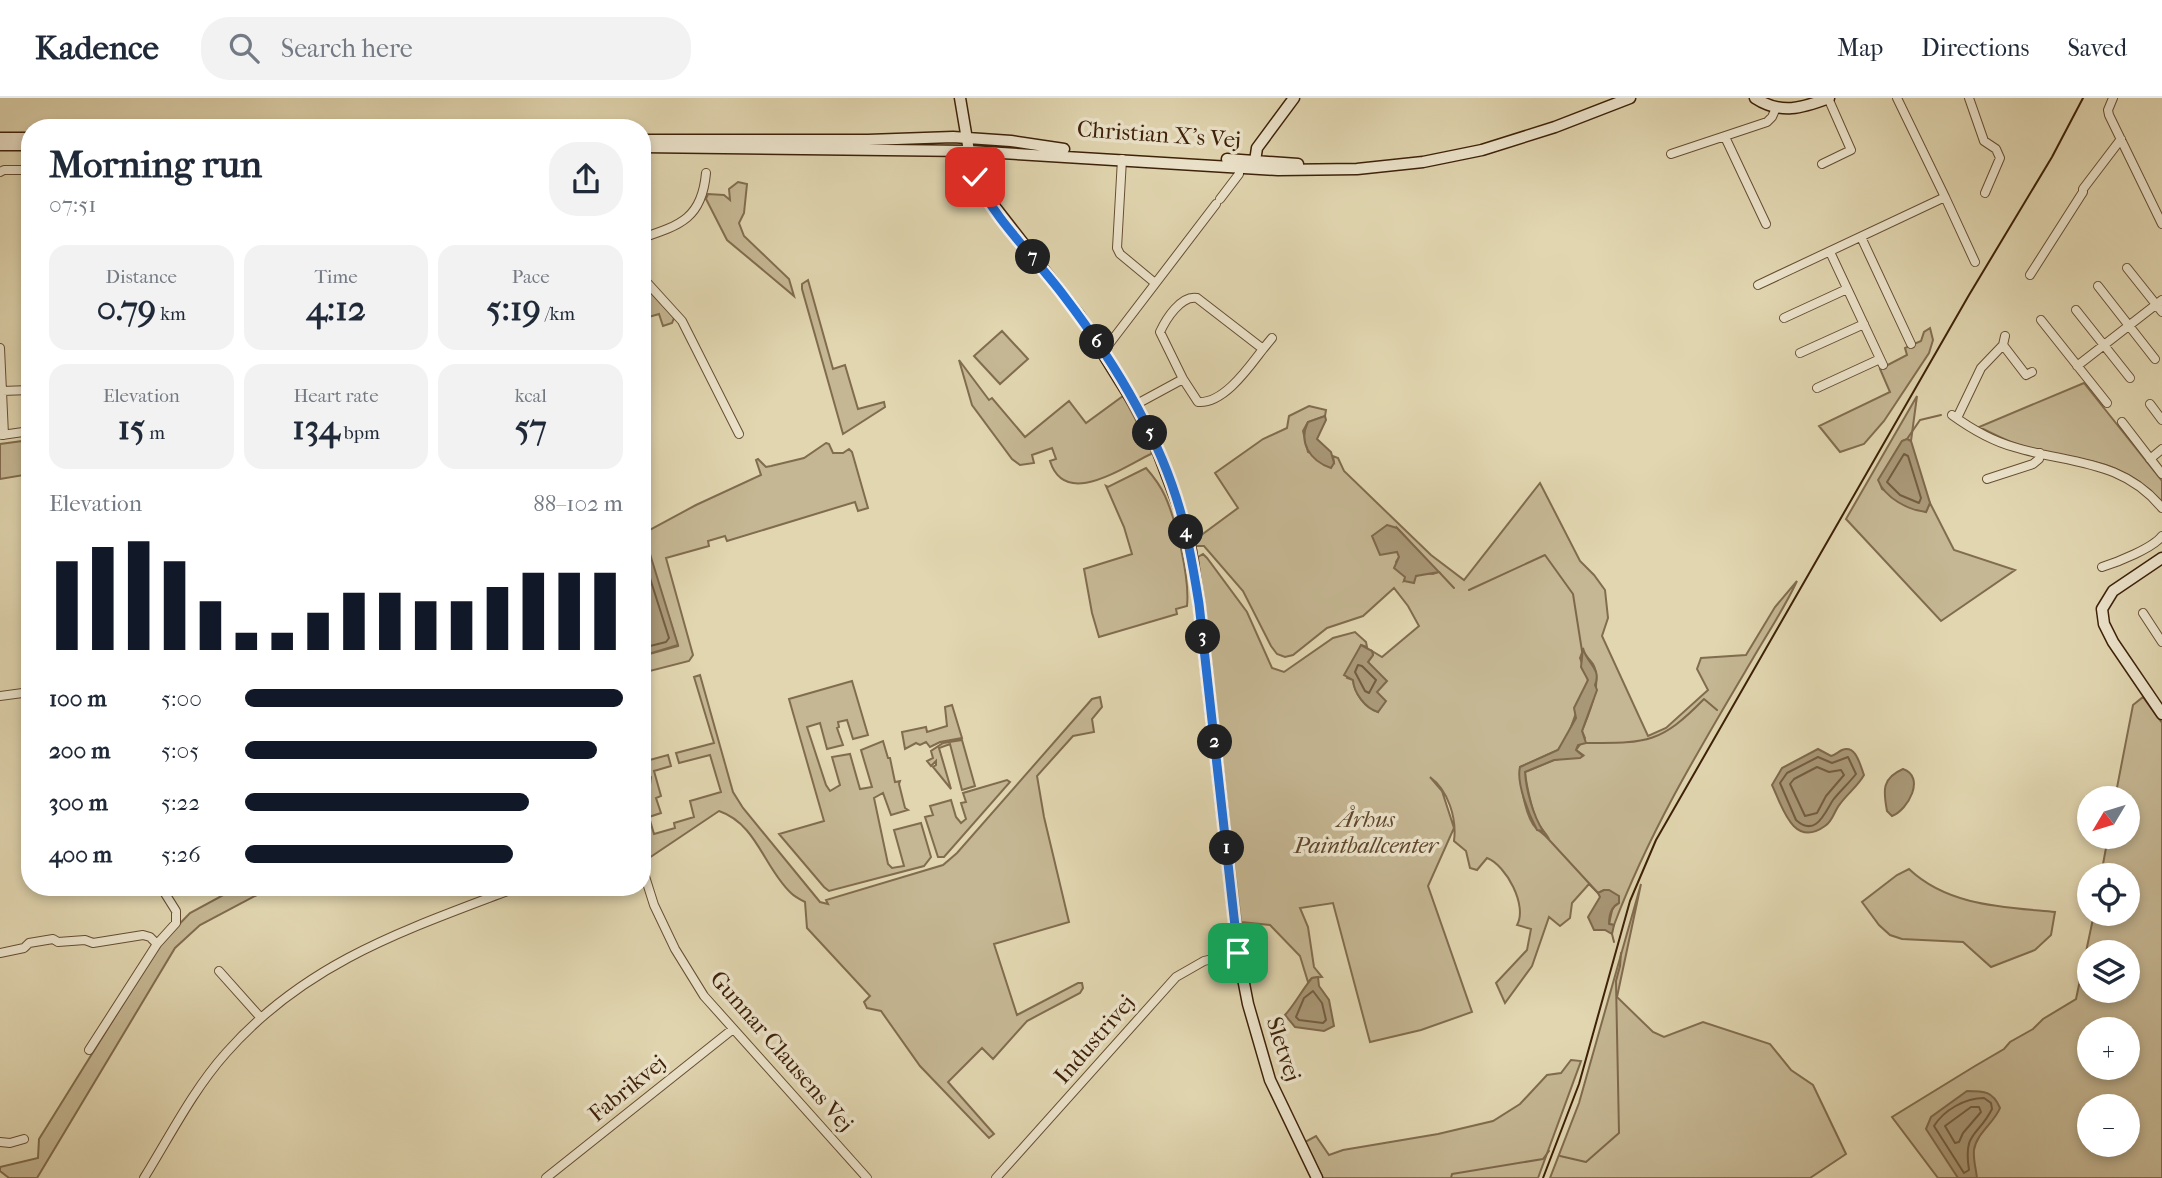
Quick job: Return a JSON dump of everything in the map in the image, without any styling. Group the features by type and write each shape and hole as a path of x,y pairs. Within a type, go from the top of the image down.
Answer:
{"main road":[{"name":"Sletvej","path":"960,98 976,179 988,200 1062,293 1103,352 1153,439 1171,482 1191,551 1238,953 1248,1004 1270,1080 1317,1178"},
{"path":"1294,98 1257,148 1254,165 1357,169 1403,165 1454,156 1510,143 1630,98"},
{"path":"1555,127 1612,98"},
{"path":"1755,98 1776,108 1796,109 1828,98"},
{"path":"0,138 21,138"},
{"name":"Christian X's Vej","path":"651,139 967,138 1069,150 1254,165"},
{"path":"0,145 21,145"},
{"name":"Christian X's Vej","path":"651,147 969,150 1239,167 1254,165"},
{"path":"2162,558 2113,591 2102,610 2108,634 2162,714"}],"street":[{"path":"1822,164 1851,150 1828,98"},
{"path":"1897,98 1975,262"},
{"path":"2113,98 2108,110 2109,115 2162,224"},
{"path":"1971,99 1984,141 1996,149 2000,158 1984,193"},
{"path":"1671,154 1770,120 1776,108"},
{"path":"1725,137 1766,224"},
{"path":"2030,275 2083,189 2121,139"},
{"path":"1122,159 1117,248 1155,283"},
{"path":"1103,352 1239,174 1239,167"},
{"path":"0,172 21,170"},
{"path":"651,235 675,227 691,213 702,196 706,173"},
{"path":"1980,178 1989,182"},
{"path":"1758,285 1945,197"},
{"path":"1861,237 1911,344"},
{"path":"1817,388 1881,362 1830,251"},
{"path":"2127,268 2159,302 2162,312"},
{"path":"2098,286 2155,359"},
{"path":"651,287 682,321 739,434"},
{"path":"1784,318 1847,289"},
{"path":"1263,349 1197,298 1191,297 1184,299 1160,332 1194,399 1204,402 1237,383 1272,338"},
{"path":"2077,366 2159,302"},
{"path":"2076,310 2130,378"},
{"path":"2041,320 2107,403"},
{"path":"1800,352 1864,324"},
{"path":"2032,372 2026,375 2004,341 1982,369 1954,416 2004,444 2111,470 2141,488 2162,508"},
{"path":"0,348 2,435 21,432"},
{"path":"1135,405 1183,379"},
{"path":"2,391 21,390"},
{"path":"2150,404 2162,420"},
{"path":"2122,422 2162,474"},
{"path":"2150,458 2162,449"},
{"path":"1987,479 2033,464 2039,459 2040,453"},
{"path":"2102,566 2128,558 2134,552 2157,542 2162,536"},
{"path":"2143,613 2162,642"},
{"path":"0,696 21,693"},
{"path":"89,1050 157,944 176,923 176,911 167,896"},
{"path":"144,1178 198,1090 225,1054 261,1018 315,976 357,951 494,896"},
{"name":"Gunnar Clausens Vej","path":"651,896 675,949 704,996 867,1178"},
{"path":"0,953 24,947 29,943 53,939 58,942 85,940 93,943 143,935 150,937 157,944"},
{"name":"Industrivej","path":"996,1178 1176,977 1204,961 1238,953"},
{"path":"219,971 261,1018"},
{"name":"Fabrikvej","path":"546,1178 733,1029"},
{"path":"0,1142 10,1143 24,1139"}],"green space":[{"path":"738,182 747,184 744,213 739,223 744,236 789,279 794,296 727,240 706,199 708,194 724,195 730,200 729,189"},
{"path":"808,280 833,369 845,365 858,409 884,402 885,407 843,434 802,289 802,284"},
{"path":"651,293 672,315 672,323 663,326 659,314 651,316"},
{"path":"1930,328 1933,340 1929,353 1884,421 1864,444 1840,452 1819,426 1890,392 1880,369 1907,355 1905,348 1921,341 1924,332"},
{"path":"1002,331 1028,359 1000,384 974,356"},
{"path":"959,360 989,400 992,398 1025,437 1069,401 1086,423 1123,396 1152,450 1151,454 1111,475 1081,483 1068,482 1057,475 1050,461 1056,459 1052,448 1032,455 1034,463 1020,465 1012,459 972,405"},
{"path":"2084,383 2162,481 2162,502 2145,486 2112,467 2019,445 1979,427"},
{"path":"1917,396 1911,441 1902,441 1879,480 1882,489 1926,512 1930,503 1954,550 2015,570 1941,621 1846,519"},
{"name":"Århus Paintballcenter","path":"1309,406 1326,410 1325,416 1308,422 1303,431 1308,452 1334,463 1333,456 1338,458 1344,471 1431,555 1464,580 1540,483 1580,561 1605,590 1608,618 1602,636 1648,736 1666,728 1708,690 1697,669 1701,658 1746,655 1775,607 1797,581 1677,790 1643,856 1614,925 1609,924 1613,906 1604,890 1598,893 1589,884 1572,903 1570,918 1560,926 1549,917 1532,966 1505,1003 1496,983 1527,950 1531,929 1517,925 1520,907 1517,897 1508,877 1494,862 1487,858 1477,870 1470,868 1466,851 1454,841 1455,832 1450,805 1442,789 1430,777 1442,791 1454,828 1428,886 1472,1012 1421,1030 1370,1042 1333,903 1300,908 1308,927 1314,967 1322,977 1312,978 1308,982 1300,956 1270,925 1241,922 1198,557 1203,554 1207,558 1247,612 1272,668 1284,672 1333,638 1355,632 1366,642 1367,647 1361,645 1347,678 1353,680 1365,704 1378,712 1377,693 1368,662 1373,655 1372,651 1382,657 1419,626 1394,588 1363,616 1327,628 1293,655 1285,657 1277,654 1271,646 1243,591 1204,546 1196,546 1196,539 1238,508 1215,473 1263,439 1287,428 1289,416","holes":["1397,528 1438,572 1423,573 1404,581 1406,577 1396,562 1399,557","1583,650 1596,671 1594,698 1582,731 1585,738 1576,750 1583,755 1554,760 1525,772 1535,816 1549,839 1536,828 1529,816 1522,790 1520,767 1558,750 1568,735 1588,680 1580,658"]},
{"path":"21,441 21,476 0,479 0,444"},
{"path":"826,443 833,453 843,453 849,449 868,508 858,511 855,502 727,541 725,536 708,541 709,546 666,558 693,655 689,661 651,671 651,654 678,646 651,560 651,529 761,475 756,460 758,459 766,467 804,458"},
{"path":"1146,468 1163,492 1174,520 1184,566 1187,606 1176,609 1177,614 1099,637 1084,569 1132,554 1124,527 1106,486"},
{"path":"700,675 733,792 820,902 828,904 826,900 943,865 957,853 1092,699 1100,697 1102,707 1092,719 1094,732 1073,736 1037,776 1069,922 994,944 1017,1015 1078,983 1082,983 1083,988 1080,993 1027,1021 993,1059 982,1048 948,1082 994,1134 989,1138 920,1066 881,1011 867,1008 864,1002 870,996 807,928 805,902 782,883 751,836 732,817 719,811 651,857 651,824 654,834 675,828 674,823 694,817 690,801 721,792 710,755 679,763 676,753 714,743 694,677"},
{"path":"852,681 868,735 853,739 847,720 838,722 837,728 843,745 827,749 820,723 807,727 826,785 830,791 840,785 832,757 850,754 860,789 872,787 861,750 883,741 895,782 900,781 905,808 908,810 891,815 883,793 874,798 888,864 892,868 904,866 894,830 921,823 931,857 924,866 829,891 779,834 824,821 789,699"},
{"path":"2143,697 2162,723 2162,1178 1938,1178 1892,1117 2004,1049 2043,1019 2076,999 2077,994 2077,1003 2140,1003 2140,940 2088,940 2091,926 2140,926 2140,863 2103,863 2106,849 2140,849 2140,786 2117,786 2133,705"},
{"path":"952,705 962,738 940,742 930,747 926,742 920,745 916,743 905,749 902,732 926,727 927,732 947,726 945,707"},
{"path":"962,740 975,786 962,790 950,744 939,748 951,789 933,767 936,761 931,766 927,761 933,758 931,751 943,743"},
{"path":"668,755 671,766 654,771 661,796 656,798 661,813 651,816 651,760"},
{"path":"1007,780 1010,782 944,857 938,857 925,817 933,815 930,806 951,800 956,817 961,823 966,819 961,803 966,802 963,793"},
{"path":"1909,869 1941,891 1959,898 1996,906 2055,912 2051,935 2035,950 1991,967 1963,942 1902,939 1890,935 1862,902"},
{"path":"1641,884 1617,997 1653,1032 1664,1037 1703,1022 1770,1044 1791,1070 1813,1085 1846,1154 1810,1178 1550,1178 1579,1103"},
{"path":"221,896 255,896 200,925 175,948 37,1178 9,1178 0,1171 0,1167 38,1158 39,1139 161,943 190,913"},
{"path":"1571,1060 1581,1061 1538,1178 1323,1178 1305,1142 1316,1136 1329,1155 1493,1121 1520,1104 1547,1075 1561,1073"}],"water":[{"path":"1325,416 1326,420 1317,439 1331,452 1334,463 1331,468 1312,456 1304,437 1308,422"},
{"path":"1902,441 1911,441 1930,503 1926,512 1898,502 1886,492 1878,480"},
{"path":"1387,525 1397,528 1439,572 1416,576 1414,583 1404,581 1405,577 1394,568 1399,557 1397,552 1380,555 1372,536"},
{"path":"651,557 678,645 651,653"},
{"path":"1361,645 1372,651 1373,655 1368,662 1387,681 1377,692 1386,701 1378,712 1365,704 1353,680 1344,675"},
{"path":"1583,648 1595,670 1597,690 1582,731 1586,743 1578,745 1576,750 1583,756 1554,760 1525,772 1531,802 1543,831 1537,830 1522,790 1520,767 1558,750 1576,718 1574,708 1588,680 1581,667"},
{"path":"1818,749 1831,756 1842,750 1851,750 1857,756 1864,775 1840,804 1828,824 1814,832 1805,832 1790,822 1772,785 1782,768"},
{"path":"1903,769 1910,773 1914,786 1909,801 1892,816 1887,811 1886,786 1891,776"},
{"path":"1604,890 1619,896 1619,903 1612,909 1609,917 1609,924 1614,925 1612,934 1605,930 1594,930 1588,917 1600,897 1598,893"},
{"path":"1318,977 1319,986 1329,1000 1334,1026 1324,1031 1295,1027 1285,1015 1312,978"},
{"path":"1967,1091 1987,1093 2000,1108 1975,1144 1977,1178 1958,1178 1926,1129 1931,1117"}],"waterway":[{"path":"1907,439 1920,420 1941,415"},
{"path":"1469,590 1545,555 1573,594 1582,651"},
{"path":"1439,572 1454,588"},
{"path":"1586,743 1651,738 1676,725 1704,699 1717,710"},
{"path":"1541,831 1598,893"},
{"path":"1612,934 1614,942"},
{"path":"1560,1156 1586,1162 1619,1133 1616,981 1621,953"},
{"path":"1451,1178 1452,1174 1543,1159 1549,1151"}],"tram line":[{"path":"1543,1178 1579,1084 1630,901 1656,840 1969,295 2052,157 2083,98"}],"route":[{"path":"975,177 988,200 1079,315 1103,352 1153,439 1176,496 1191,551 1199,604 1238,953"}]}
